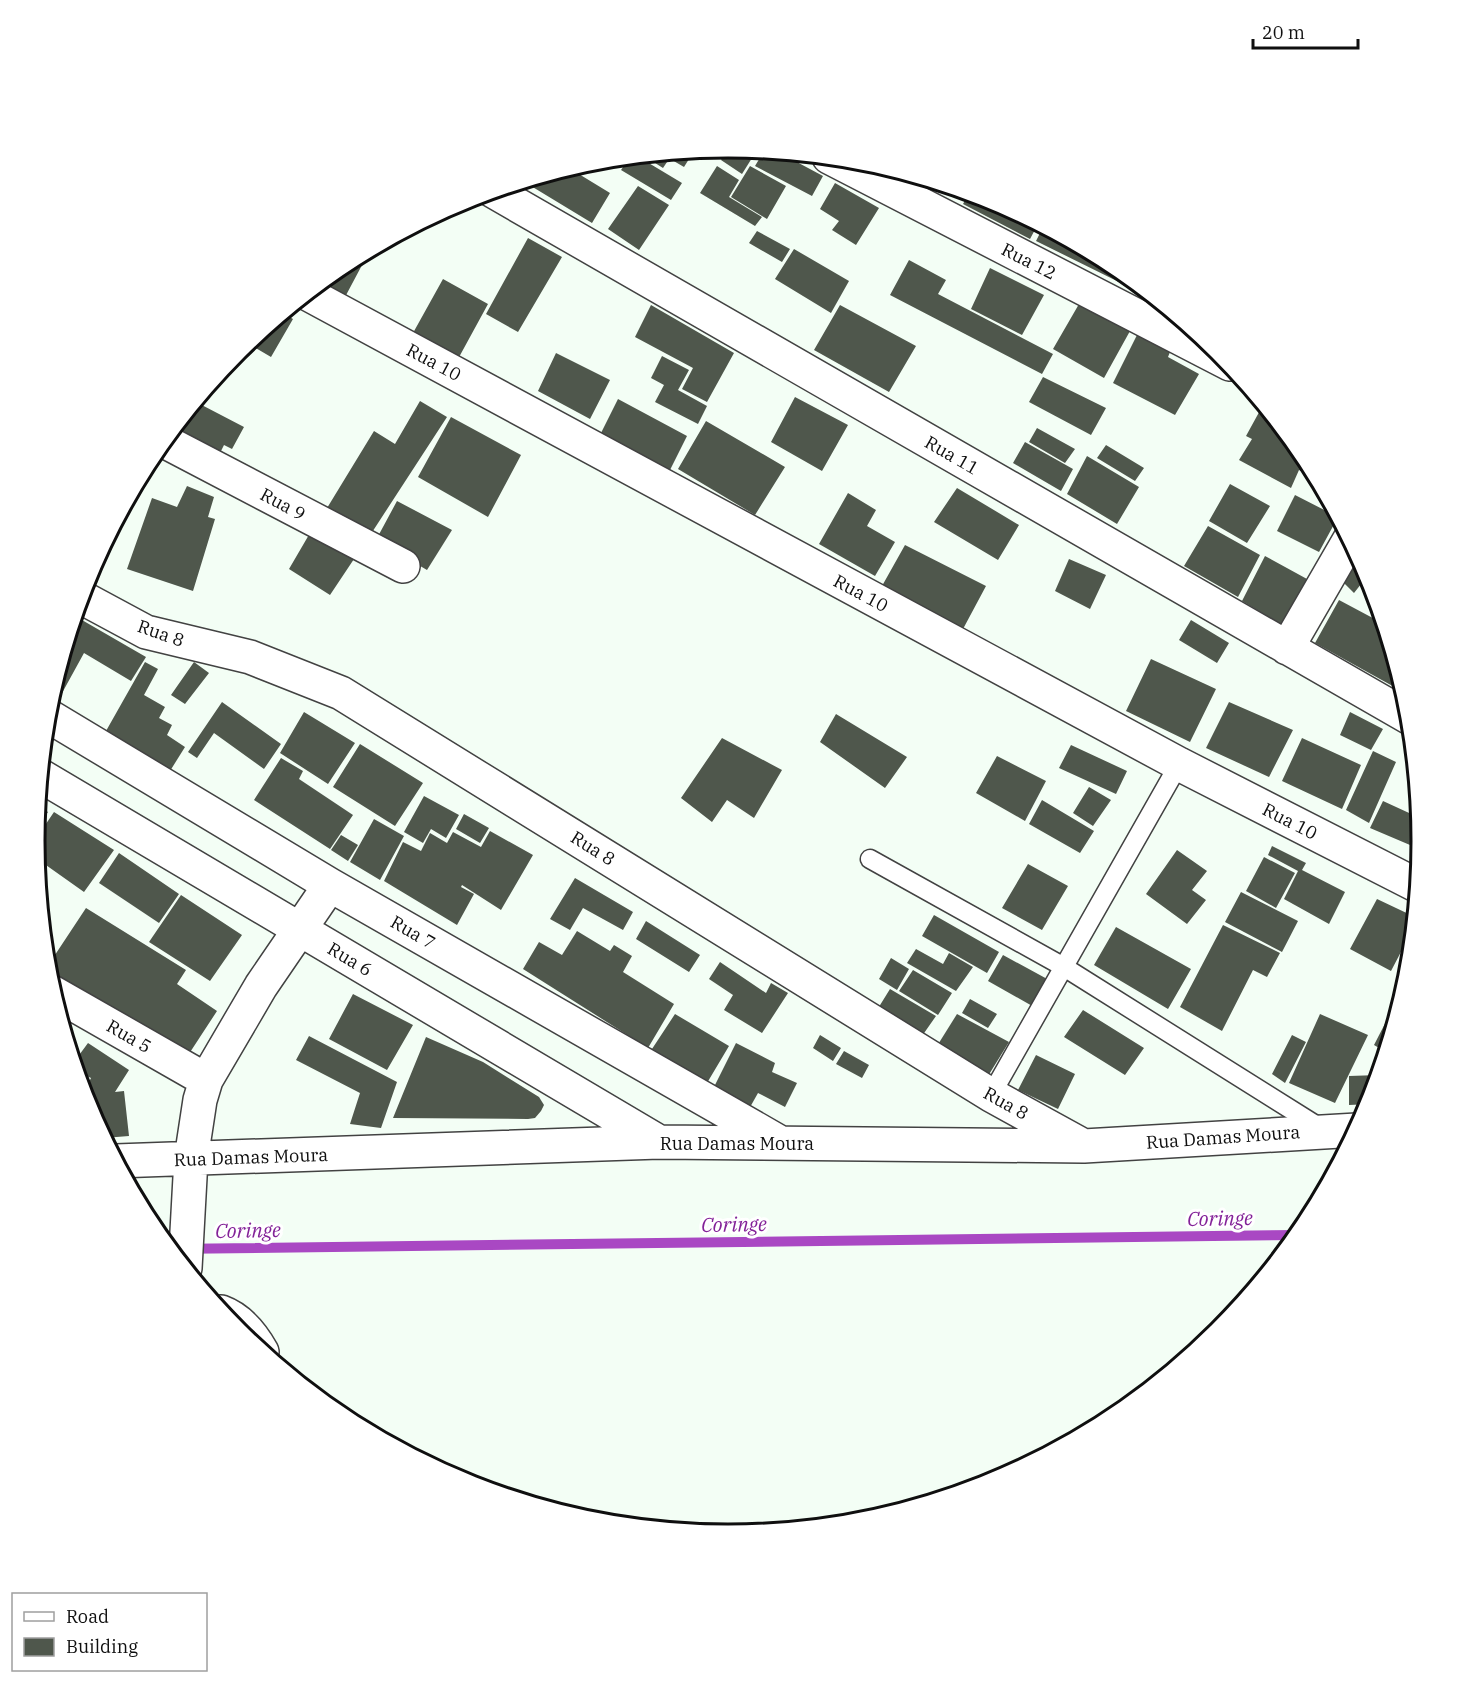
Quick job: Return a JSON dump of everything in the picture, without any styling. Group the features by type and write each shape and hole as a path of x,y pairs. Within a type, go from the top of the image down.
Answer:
{"street":[{"name":"Rua 12","path":"854,170 1204,350"},
{"name":"Rua 11","path":"503,196 1400,712"},
{"name":"Rua 10","path":"314,297 1179,765 1411,882"},
{"name":"Rua 9","path":"172,445 403,566"},
{"path":"1287,648 1345,547"},
{"name":"Rua 8","path":"89,601 146,632 250,657 341,693 991,1095 1084,1146"},
{"name":"Rua 7","path":"56,721 330,885 783,1143"},
{"name":"Rua 6","path":"48,780 659,1142"},
{"path":"185,1257 191,1159 200,1100 206,1080 261,986 330,885"},
{"name":"Rua 5","path":"63,999 206,1080"},
{"name":"Rua Damas Moura","path":"124,1161 659,1142 1084,1146 1348,1130"}],"lane":[{"path":"991,1095 1179,765"},
{"path":"870,859 1064,967 1325,1131"}],"building":[{"path":"722,158 752,159 742,174 721,160"},
{"path":"689,159 684,167 672,160"},
{"path":"759,159 796,162 823,176 812,196 755,166"},
{"path":"668,161 663,168 654,162"},
{"path":"649,163 682,183 671,200 621,170 623,166"},
{"path":"717,166 739,180 729,197 762,217 755,226 700,193"},
{"path":"750,166 786,186 767,219 731,197"},
{"path":"580,175 610,193 592,223 532,187"},
{"path":"835,183 879,208 856,245 832,230 839,221 820,209"},
{"path":"638,186 669,205 639,250 608,229"},
{"path":"965,200 1035,230 1030,239 963,204"},
{"path":"757,231 790,249 782,262 749,243"},
{"path":"1040,233 1123,284 1036,241"},
{"path":"528,238 562,257 518,332 486,314"},
{"path":"794,249 849,281 831,313 775,279"},
{"path":"909,260 946,280 938,294 1053,354 1042,374 890,295"},
{"path":"362,265 344,299 327,289"},
{"path":"990,268 1044,295 1022,335 971,309"},
{"path":"443,279 488,304 458,359 413,333"},
{"path":"1079,304 1130,331 1104,378 1053,349"},
{"path":"651,305 734,353 707,402 682,389 693,368 635,337"},
{"path":"840,305 916,346 889,392 814,350"},
{"path":"290,317 293,319 271,357 256,348"},
{"path":"1137,335 1170,352 1168,357 1199,374 1175,415 1113,383"},
{"path":"556,353 610,380 590,419 538,391"},
{"path":"662,356 689,370 678,390 707,406 698,424 655,402 664,385 651,378"},
{"path":"1043,377 1106,408 1091,435 1029,402"},
{"path":"795,397 848,425 822,471 771,442"},
{"path":"618,399 687,436 670,470 601,433"},
{"path":"420,401 447,417 367,540 324,513 374,431 395,444"},
{"path":"203,405 244,427 232,449 224,445 215,463 175,441"},
{"path":"1259,411 1303,472 1299,470 1291,488 1239,460 1252,439 1246,436"},
{"path":"451,417 521,455 488,517 418,477"},
{"path":"706,421 785,467 755,515 678,469"},
{"path":"1037,428 1075,449 1065,463 1029,442"},
{"path":"1025,442 1073,469 1061,491 1013,463"},
{"path":"1106,445 1144,468 1135,481 1097,458"},
{"path":"1087,456 1139,487 1117,524 1067,494"},
{"path":"1230,484 1270,506 1247,543 1209,521"},
{"path":"187,486 214,497 208,517 215,519 193,591 127,569 152,498 177,507"},
{"path":"957,488 1019,525 998,560 934,522"},
{"path":"848,493 876,510 867,526 895,542 875,576 819,544"},
{"path":"1295,495 1326,511 1334,525 1319,552 1277,531"},
{"path":"397,501 452,530 427,570 376,540"},
{"path":"1208,526 1260,555 1238,597 1184,566"},
{"path":"310,533 354,559 330,595 289,569"},
{"path":"905,545 986,586 963,629 882,586"},
{"path":"1265,556 1307,579 1282,625 1242,601"},
{"path":"1069,559 1106,575 1090,609 1055,591"},
{"path":"1353,563 1361,584 1354,593 1340,579"},
{"path":"1339,600 1375,619 1394,687 1315,643"},
{"path":"82,620 146,657 131,681 84,653 61,695"},
{"path":"1191,620 1229,643 1217,663 1179,640"},
{"path":"1151,659 1216,689 1190,742 1126,711"},
{"path":"145,662 158,669 144,695 165,707 159,718 172,725 167,735 185,747 170,771 106,731"},
{"path":"194,662 209,673 185,704 171,695"},
{"path":"222,702 281,744 264,769 214,733 197,758 188,752"},
{"path":"1229,702 1293,730 1269,777 1206,748"},
{"path":"304,712 355,743 328,784 280,753"},
{"path":"1350,712 1383,729 1371,750 1340,735"},
{"path":"836,714 907,757 885,788 820,742"},
{"path":"722,738 782,770 754,818 727,800 712,822 681,798"},
{"path":"1302,738 1361,765 1342,809 1282,781"},
{"path":"360,744 423,783 395,826 333,787"},
{"path":"1071,745 1127,771 1116,794 1059,768"},
{"path":"1373,751 1396,762 1369,823 1346,810"},
{"path":"997,756 1046,781 1025,821 976,793"},
{"path":"281,758 303,771 299,779 353,815 330,849 254,800"},
{"path":"1089,787 1111,800 1093,826 1073,813"},
{"path":"424,796 459,815 446,838 431,829 423,843 404,832"},
{"path":"1042,800 1094,831 1080,853 1029,824"},
{"path":"1383,801 1411,814 1412,841 1410,845 1370,828"},
{"path":"54,812 114,850 84,892 46,865 45,825"},
{"path":"464,814 489,828 480,843 456,829"},
{"path":"374,819 404,836 380,880 350,862"},
{"path":"490,831 533,855 501,910 462,885 461,887 474,894 457,925 384,881 403,842 421,851 430,833 447,843 453,832 481,847"},
{"path":"341,835 358,845 348,861 331,850"},
{"path":"1272,846 1306,863 1302,870 1345,892 1329,924 1284,899 1298,871 1268,855"},
{"path":"1177,850 1207,871 1192,890 1206,900 1187,924 1146,894"},
{"path":"119,853 179,894 159,923 99,883"},
{"path":"1264,857 1295,873 1276,908 1246,891"},
{"path":"1028,864 1068,886 1042,930 1002,908"},
{"path":"575,878 633,912 623,930 583,908 570,930 550,919"},
{"path":"1241,892 1298,921 1282,952 1225,922"},
{"path":"181,895 242,935 210,981 149,942"},
{"path":"1377,899 1408,914 1403,947 1391,971 1350,949"},
{"path":"86,908 186,970 177,984 217,1011 183,1063 61,986 55,955"},
{"path":"934,915 999,952 987,973 922,936"},
{"path":"646,921 700,955 689,972 636,939"},
{"path":"1223,925 1280,953 1267,977 1253,970 1222,1031 1180,1007"},
{"path":"1116,927 1191,969 1168,1009 1094,965"},
{"path":"577,931 610,951 614,945 632,956 623,972 674,1004 648,1048 523,969 539,942 562,955"},
{"path":"916,949 943,964 949,953 973,967 956,991 907,963"},
{"path":"1003,955 1049,980 1034,1007 988,981"},
{"path":"891,958 909,969 897,990 879,979"},
{"path":"720,962 766,993 771,983 788,993 762,1033 724,1010 733,995 709,979"},
{"path":"913,970 952,993 938,1015 899,991"},
{"path":"890,989 936,1016 922,1036 877,1010"},
{"path":"353,994 413,1025 387,1070 329,1039"},
{"path":"970,999 997,1014 988,1028 962,1013"},
{"path":"1083,1010 1144,1048 1125,1075 1064,1037"},
{"path":"675,1014 729,1046 707,1083 652,1049"},
{"path":"957,1014 1009,1042 988,1076 937,1046"},
{"path":"1320,1014 1368,1035 1335,1103 1289,1083"},
{"path":"1390,1014 1380,1048 1374,1045"},
{"path":"820,1035 841,1048 833,1061 813,1048"},
{"path":"1292,1035 1306,1042 1285,1083 1272,1074"},
{"path":"309,1036 397,1082 381,1128 350,1124 360,1093 296,1060"},
{"path":"426,1037 483,1062 539,1097 544,1105 541,1111 535,1118 528,1119 393,1118"},
{"path":"88,1043 129,1070 115,1092 124,1091 129,1136 112,1137 89,1082 91,1078 87,1076 79,1055"},
{"path":"736,1043 775,1063 772,1072 797,1083 785,1107 758,1093 749,1109 713,1089"},
{"path":"844,1051 869,1065 862,1078 836,1064"},
{"path":"1036,1055 1075,1074 1058,1109 1018,1090"},
{"path":"1371,1075 1359,1105 1349,1105 1349,1076"}],"waterway":[{"name":"Coringe","path":"180,1249 1287,1235"}]}
